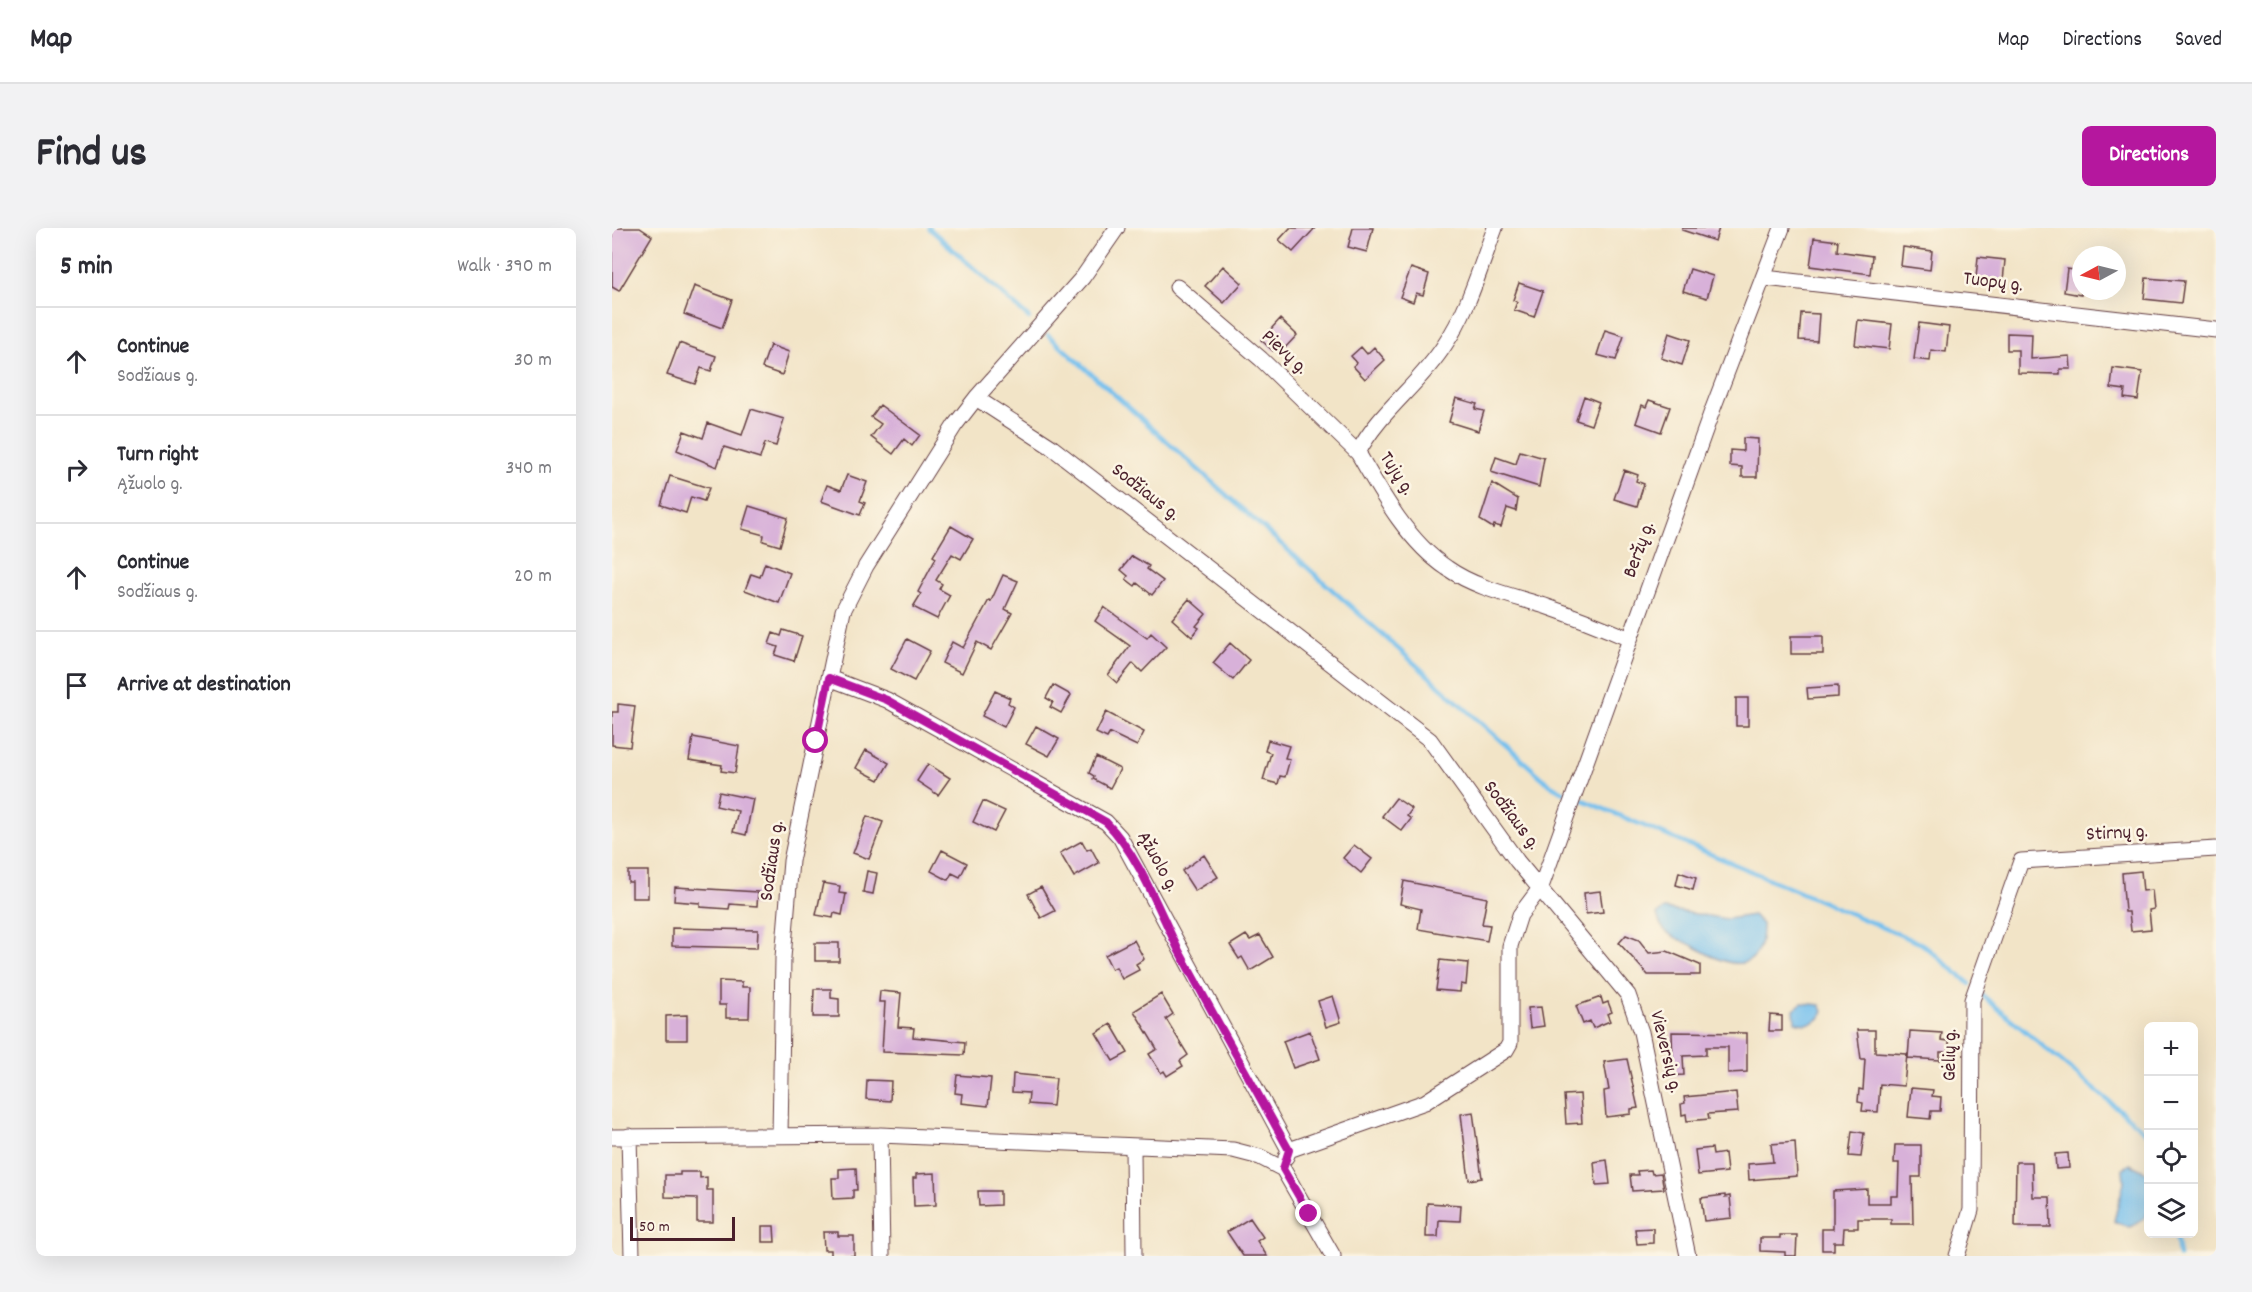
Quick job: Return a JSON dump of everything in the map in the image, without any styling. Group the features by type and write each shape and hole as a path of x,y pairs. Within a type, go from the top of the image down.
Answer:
{"street":[{"path":"976,398 1069,294 1117,228"},
{"name":"Tujų g.","path":"1495,228 1467,301 1444,347 1364,441 1358,453 1385,499 1427,550 1447,569 1487,587 1595,623 1630,639"},
{"name":"Beržų g.","path":"1541,886 1712,411 1765,278 1782,228"},
{"name":"Tuopų g.","path":"1765,278 2216,330"},
{"name":"Pievų g.","path":"1177,287 1261,359 1358,453"},
{"name":"Sodžiaus g.","path":"780,1136 783,958 791,861 843,611 866,566 955,425 976,398 1050,446 1430,740 1493,830 1541,886"},
{"name":"Ąžuolo g.","path":"829,678 887,700 1106,822 1120,837 1289,1150"},
{"name":"Stirnų g.","path":"2021,861 2216,849"},
{"name":"Gėlių g.","path":"1957,1256 1971,1210 1972,1000 2021,861"},
{"path":"1283,1169 1289,1150 1425,1102 1506,1050 1510,1043 1512,1029 1510,946 1520,915 1541,886"},
{"name":"Vieversių g.","path":"1541,886 1628,995 1641,1032 1688,1256"},
{"path":"880,1135 882,1256"},
{"path":"612,1137 880,1135 1233,1150 1260,1157 1283,1169 1334,1256"},
{"path":"629,1136 632,1256"},
{"path":"1133,1146 1134,1256"}],"water":[{"path":"1664,909 1727,919 1753,915 1762,924 1761,941 1757,952 1751,960 1742,963 1732,963 1709,955 1672,936 1663,928 1657,914"},
{"path":"1802,1003 1820,1005 1823,1011 1816,1021 1804,1024 1795,1022 1794,1009"},
{"path":"2130,1164 2144,1171 2144,1219 2129,1227 2114,1221 2124,1182 2123,1169"}],"building":[{"path":"612,228 640,228 652,236 619,291 612,287"},
{"path":"1290,228 1315,228 1293,252 1279,240"},
{"path":"1353,228 1373,228 1367,252 1348,247"},
{"path":"1683,228 1719,228 1715,241 1682,230"},
{"path":"1814,238 1838,241 1837,251 1872,256 1870,274 1810,266"},
{"path":"1903,247 1932,251 1930,270 1901,266"},
{"path":"1978,257 2005,260 2003,281 1976,278"},
{"path":"1223,266 1242,283 1224,303 1205,286"},
{"path":"1411,268 1429,274 1423,295 1416,293 1413,302 1400,297"},
{"path":"1690,269 1713,276 1707,298 1683,291"},
{"path":"2067,269 2072,270 2072,293 2064,292"},
{"path":"2146,278 2184,281 2181,303 2144,299"},
{"path":"1519,283 1543,291 1534,317 1514,310 1517,302 1513,300"},
{"path":"694,286 732,300 722,328 684,314"},
{"path":"1801,313 1819,314 1817,341 1799,340"},
{"path":"1280,319 1297,335 1282,351 1277,347 1273,351 1261,340"},
{"path":"1858,320 1892,324 1889,349 1855,345"},
{"path":"1919,323 1949,327 1946,352 1931,350 1930,361 1914,359"},
{"path":"1605,330 1624,336 1616,360 1597,355"},
{"path":"1669,333 1690,340 1682,365 1661,358"},
{"path":"2007,333 2032,334 2031,359 2070,356 2071,369 2060,369 2060,374 2018,373 2018,350 2007,350"},
{"path":"679,343 716,356 711,371 701,368 695,384 667,375"},
{"path":"770,345 789,352 782,375 762,368"},
{"path":"1361,347 1367,354 1374,347 1385,360 1365,379 1353,366 1357,363 1351,356"},
{"path":"2113,368 2142,372 2138,400 2124,398 2125,390 2111,388"},
{"path":"1584,396 1599,402 1591,425 1576,420"},
{"path":"1456,398 1477,404 1475,409 1484,411 1478,431 1449,422"},
{"path":"1649,400 1670,407 1661,432 1636,423 1642,405 1646,407"},
{"path":"880,405 920,435 912,446 904,439 893,454 871,437 881,424 871,417"},
{"path":"751,409 784,419 776,446 765,443 760,458 724,447 717,467 677,450 684,431 703,438 708,423 742,435"},
{"path":"1743,438 1758,439 1757,477 1742,477 1742,467 1730,466 1730,450 1743,451"},
{"path":"1520,451 1544,458 1539,487 1491,472 1496,457 1516,464"},
{"path":"1624,470 1638,475 1636,481 1644,484 1637,506 1614,499"},
{"path":"847,475 867,482 860,501 865,503 860,515 821,501 827,485 841,490"},
{"path":"670,476 709,488 704,501 691,497 686,513 661,505"},
{"path":"1492,483 1518,499 1516,511 1507,508 1501,527 1494,525 1493,528 1480,520"},
{"path":"749,506 788,518 780,546 763,541 764,535 742,529"},
{"path":"951,526 973,539 961,559 952,554 936,580 942,584 939,589 950,595 937,619 913,607 921,594 918,592 936,558 933,556"},
{"path":"1132,556 1149,566 1147,569 1163,581 1152,595 1137,583 1135,586 1126,579 1128,576 1121,570"},
{"path":"765,563 790,573 779,603 745,590 751,574 760,577"},
{"path":"1003,575 1018,581 1005,609 1012,613 991,650 977,642 962,673 942,663 952,642 963,648 989,600 991,601"},
{"path":"1189,599 1206,614 1196,626 1199,628 1192,637 1172,619"},
{"path":"1104,607 1147,638 1151,633 1166,647 1142,672 1133,663 1117,683 1108,675 1130,646 1095,621"},
{"path":"783,630 802,636 794,661 775,655 778,647 769,644 773,633 781,636"},
{"path":"1791,636 1823,636 1823,654 1791,654"},
{"path":"907,639 930,651 914,681 891,669"},
{"path":"1230,643 1249,660 1233,680 1213,663"},
{"path":"1053,685 1071,695 1061,713 1050,707 1053,702 1046,698"},
{"path":"1838,686 1838,697 1808,699 1807,688"},
{"path":"995,691 1010,698 1008,703 1014,707 1004,727 982,716"},
{"path":"1736,698 1748,698 1748,726 1736,726"},
{"path":"618,704 635,706 630,747 612,745 612,712 618,712"},
{"path":"1106,712 1144,732 1137,746 1110,733 1107,738 1096,733"},
{"path":"1036,726 1059,739 1049,756 1026,744"},
{"path":"693,737 739,746 735,773 721,771 722,765 689,760"},
{"path":"1268,740 1289,746 1285,758 1290,759 1285,777 1280,776 1278,784 1263,780 1271,753 1265,751"},
{"path":"866,750 889,763 879,780 856,768"},
{"path":"1096,757 1120,769 1110,788 1093,779 1094,776 1089,773"},
{"path":"928,764 950,778 938,795 917,781"},
{"path":"719,792 753,799 746,835 733,832 738,811 716,806"},
{"path":"1396,798 1412,809 1407,816 1411,819 1402,831 1382,816"},
{"path":"983,801 1005,811 994,832 973,822"},
{"path":"867,816 883,822 869,859 853,853"},
{"path":"1082,841 1087,850 1091,848 1099,863 1074,877 1060,853"},
{"path":"1354,845 1372,859 1361,873 1343,858"},
{"path":"942,850 967,863 960,877 952,873 948,880 931,871"},
{"path":"1204,855 1218,877 1195,891 1182,871"},
{"path":"628,871 648,871 648,898 632,898 632,882 628,882"},
{"path":"867,871 877,873 873,894 863,892"},
{"path":"2141,871 2143,891 2152,890 2154,909 2149,910 2151,929 2131,931 2129,912 2125,912 2122,873"},
{"path":"1679,872 1696,878 1693,890 1676,885"},
{"path":"1404,881 1487,898 1482,924 1490,925 1487,941 1418,929 1421,909 1400,904"},
{"path":"823,883 840,886 839,893 846,894 842,915 834,913 833,918 816,915"},
{"path":"675,887 758,892 757,906 730,904 729,909 700,907 700,903 674,901"},
{"path":"1041,887 1055,911 1041,918 1028,894"},
{"path":"1600,891 1603,912 1586,914 1584,893"},
{"path":"672,928 758,930 757,948 672,946"},
{"path":"1246,935 1250,940 1260,935 1273,957 1250,971 1242,957 1239,959 1230,945"},
{"path":"1626,935 1639,940 1649,953 1667,951 1700,965 1700,975 1648,975 1619,943"},
{"path":"1134,940 1144,959 1136,964 1139,970 1122,979 1116,967 1112,969 1105,955"},
{"path":"815,943 839,943 839,961 815,961"},
{"path":"1440,960 1468,963 1466,985 1461,984 1460,992 1436,990"},
{"path":"719,981 742,982 742,987 750,987 749,1018 726,1018 726,1005 719,1005"},
{"path":"814,989 831,989 831,998 839,999 839,1017 813,1017"},
{"path":"880,991 901,993 898,1027 914,1028 913,1037 965,1042 964,1055 882,1052 885,1002 879,1002"},
{"path":"1161,994 1173,1014 1166,1019 1188,1055 1180,1061 1183,1066 1167,1076 1164,1071 1161,1073 1149,1054 1157,1049 1134,1011"},
{"path":"1333,996 1341,1022 1326,1027 1318,1001"},
{"path":"1601,997 1603,1004 1608,1002 1612,1012 1607,1014 1610,1021 1593,1028 1590,1021 1583,1024 1576,1006"},
{"path":"1541,1007 1544,1026 1530,1028 1528,1008"},
{"path":"687,1015 687,1040 666,1040 666,1016"},
{"path":"1770,1015 1782,1016 1782,1031 1769,1031"},
{"path":"1111,1024 1128,1053 1113,1061 1096,1033"},
{"path":"1857,1030 1875,1030 1875,1052 1907,1054 1904,1086 1880,1084 1878,1112 1862,1111 1863,1103 1858,1102 1859,1089 1863,1090 1865,1059 1861,1059"},
{"path":"1310,1031 1320,1059 1293,1068 1283,1041"},
{"path":"1910,1031 1942,1033 1941,1040 1949,1041 1949,1052 1940,1052 1940,1060 1908,1058"},
{"path":"1672,1032 1747,1033 1747,1072 1728,1073 1728,1047 1706,1047 1706,1055 1683,1056 1684,1075 1666,1076 1666,1065 1673,1065"},
{"path":"1627,1059 1638,1108 1631,1109 1631,1114 1606,1117 1604,1091 1609,1090 1604,1062"},
{"path":"1013,1074 1056,1078 1053,1106 1028,1104 1029,1093 1012,1092"},
{"path":"957,1075 991,1078 988,1106 961,1103 962,1094 955,1093"},
{"path":"867,1080 891,1081 890,1101 866,1099"},
{"path":"1911,1088 1933,1090 1932,1096 1941,1097 1940,1111 1931,1111 1930,1119 1908,1117"},
{"path":"1736,1092 1738,1112 1708,1114 1709,1119 1687,1121 1686,1114 1682,1115 1681,1104 1685,1103 1684,1097"},
{"path":"1580,1094 1582,1123 1566,1124 1564,1095"},
{"path":"1473,1112 1482,1178 1469,1180 1461,1114"},
{"path":"1852,1131 1864,1133 1861,1157 1849,1156"},
{"path":"1795,1142 1797,1176 1749,1180 1748,1164 1773,1162 1771,1144"},
{"path":"1895,1145 1921,1145 1921,1177 1912,1177 1913,1224 1891,1224 1891,1219 1858,1219 1858,1228 1844,1228 1843,1242 1834,1242 1834,1250 1822,1250 1822,1229 1833,1229 1833,1191 1867,1189 1867,1203 1891,1203 1891,1196 1898,1196 1899,1163 1894,1163"},
{"path":"1712,1148 1713,1155 1725,1153 1727,1172 1698,1175 1695,1150"},
{"path":"2068,1153 2069,1168 2056,1169 2055,1154"},
{"path":"1607,1160 1610,1184 1596,1185 1594,1162"},
{"path":"2016,1162 2032,1162 2033,1197 2050,1197 2051,1227 2015,1227"},
{"path":"856,1168 857,1190 853,1190 853,1198 833,1199 832,1178 839,1178 839,1169"},
{"path":"1651,1170 1652,1174 1661,1173 1664,1189 1632,1191 1630,1175 1638,1175 1637,1171"},
{"path":"680,1172 700,1172 700,1178 707,1177 707,1190 713,1190 713,1222 697,1222 697,1198 665,1197 665,1175 680,1175"},
{"path":"935,1173 936,1205 914,1206 913,1178 916,1178 916,1174"},
{"path":"978,1191 1000,1191 1000,1205 979,1206"},
{"path":"1725,1195 1725,1197 1730,1196 1732,1218 1704,1221 1701,1198"},
{"path":"1427,1203 1461,1205 1460,1221 1439,1220 1438,1237 1426,1237"},
{"path":"1250,1218 1263,1237 1257,1241 1267,1256 1243,1256 1227,1232"},
{"path":"762,1226 774,1226 775,1242 762,1242"},
{"path":"1653,1228 1653,1243 1637,1244 1635,1229"},
{"path":"823,1232 838,1232 838,1236 854,1236 854,1256 831,1256 831,1250 824,1250"},
{"path":"1780,1235 1797,1235 1796,1256 1785,1256 1785,1252 1760,1251 1760,1238 1780,1238"}],"waterway":[{"path":"929,228 1029,318"},
{"path":"1048,335 1549,784 1565,793"},
{"path":"1583,800 1922,944 1970,984"},
{"path":"1982,995 2144,1131"},
{"path":"2177,1238 2179,1256"}],"route":[{"path":"816,741 829,678 887,700 1106,822 1130,852 1179,951 1289,1150 1283,1169 1309,1214"}]}
